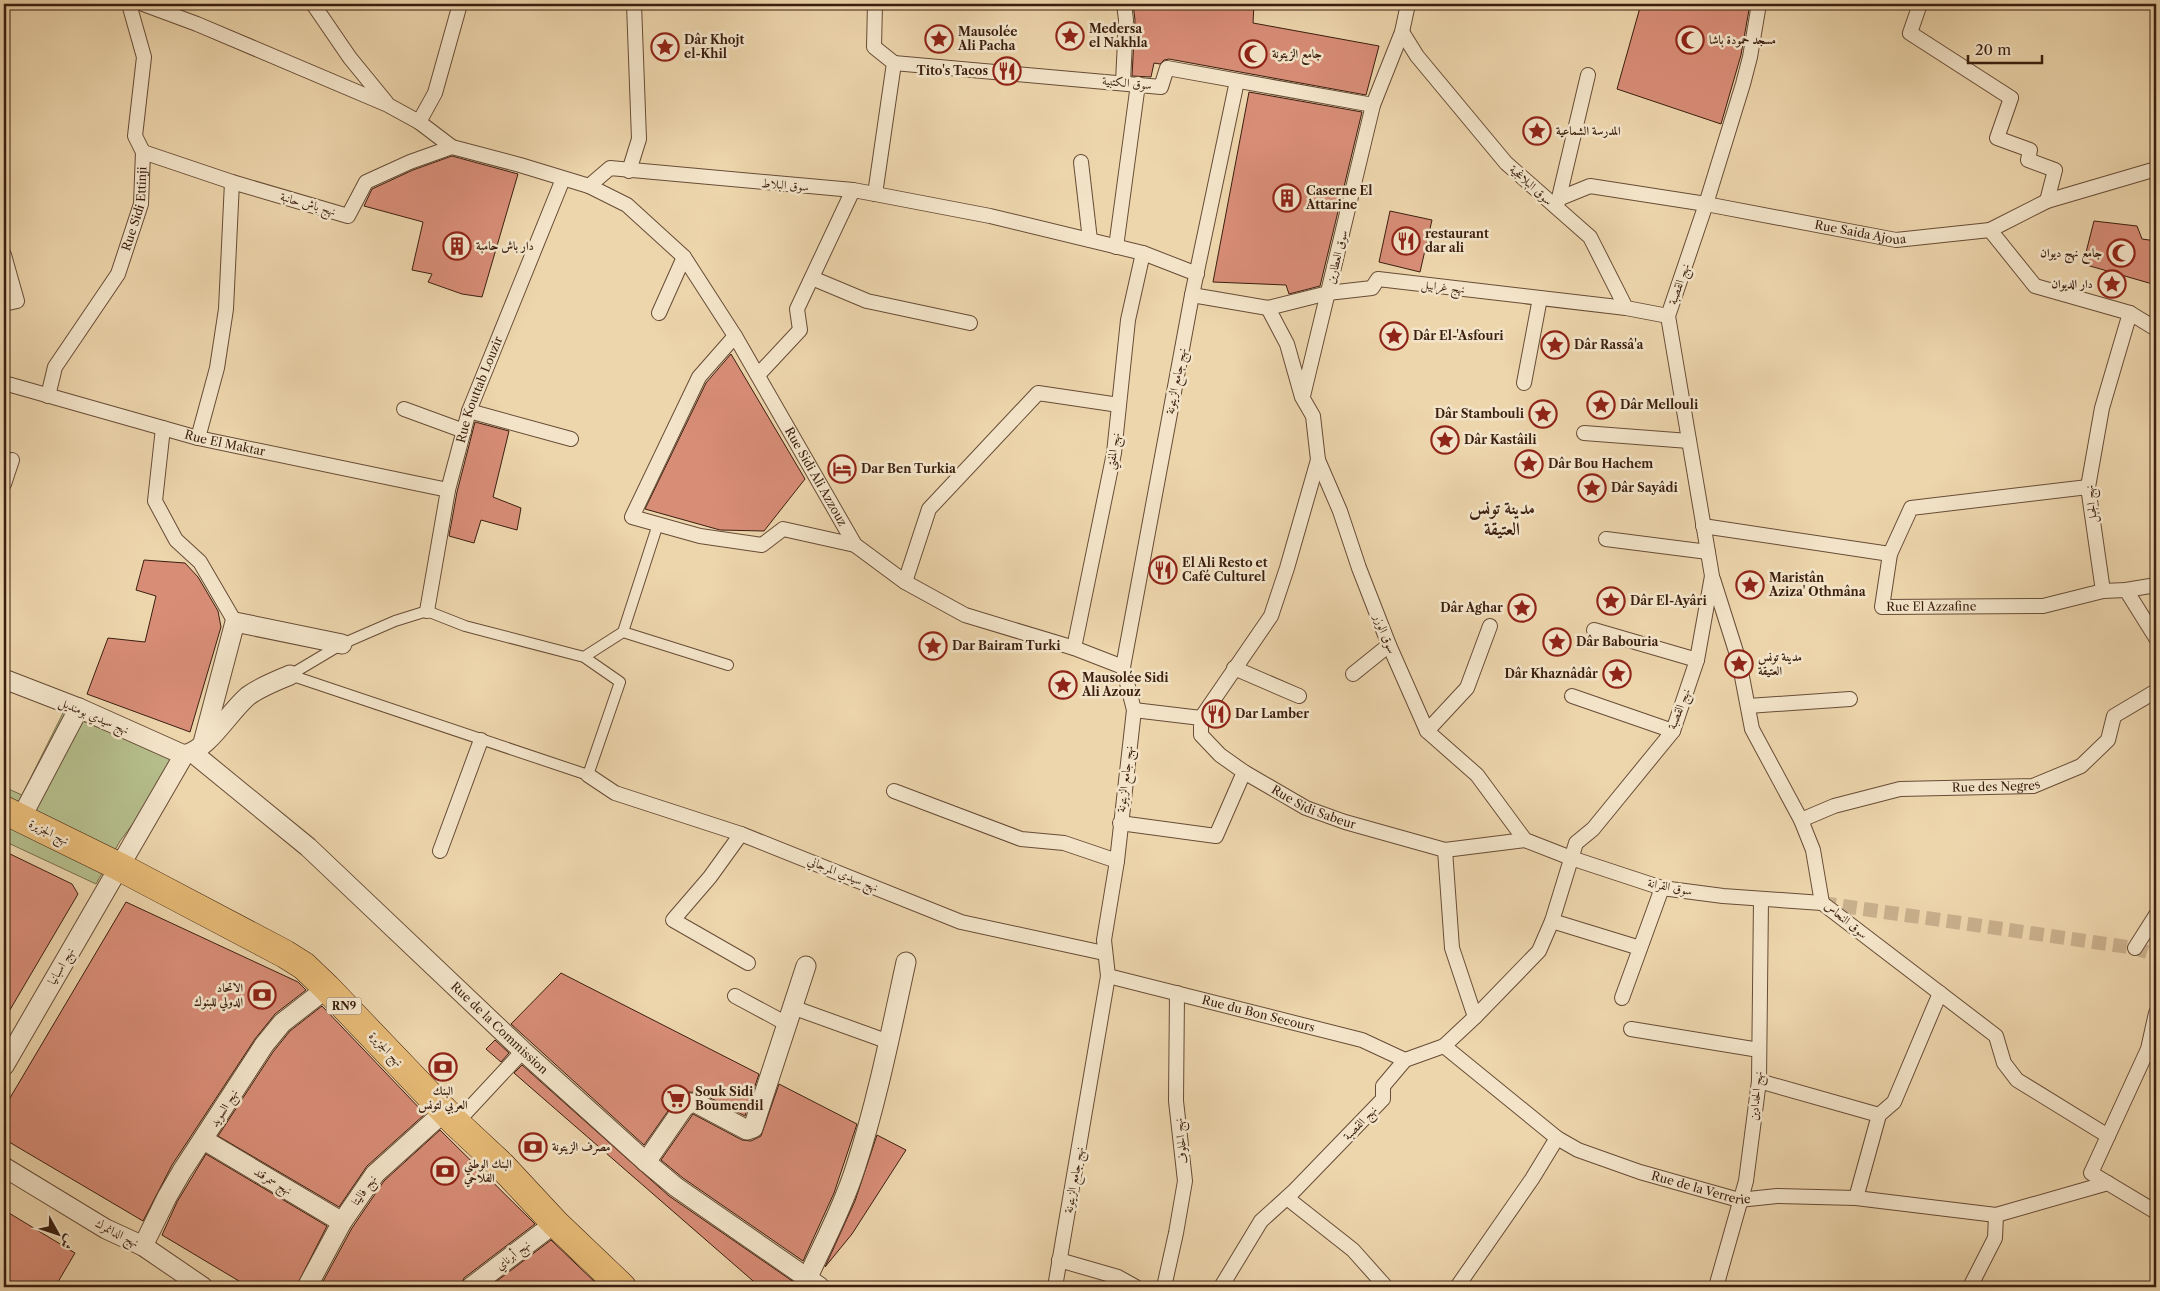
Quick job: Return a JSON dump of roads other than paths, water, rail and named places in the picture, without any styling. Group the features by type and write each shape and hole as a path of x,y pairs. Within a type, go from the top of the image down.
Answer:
{"main road":[{"name":"نهج الجزيرة","path":"12,814 118,866 285,954 304,966 450,1117 501,1165 555,1223 622,1287"}],"street":[{"name":"Rue Sidi Ettinji","path":"48,396 55,367 118,274 141,204 143,152 135,136 144,57 129,4"},
{"path":"143,4 196,24 388,105 419,122 452,147 589,186"},
{"path":"313,4 350,58 388,105"},
{"path":"419,122 435,93 460,4"},
{"path":"629,171 639,139 634,4"},
{"path":"874,4 874,47 894,63 875,194"},
{"path":"1123,82 1126,20 1124,4"},
{"name":"سوق العطارين","path":"1302,397 1373,105 1402,32 1408,4"},
{"name":"نهج القصبة","path":"1221,1287 1261,1221 1287,1198 1383,1099 1384,1086 1405,1060 1444,1046 1540,950 1552,921 1576,843 1593,829 1673,731 1697,660 1712,576 1668,316 1706,204 1750,57 1759,4"},
{"path":"1920,4 1910,32 2011,98 1997,138 2030,150 2028,160 2055,170 2048,201"},
{"name":"سوق البلاغجية","path":"1402,32 1417,56 1506,163 1557,203 1590,237 1626,308"},
{"name":"سوق الكتبية","path":"894,63 1123,82 1161,87 1167,68 1373,105"},
{"path":"1557,203 1588,75"},
{"name":"نهج جامع الزيتونة","path":"1054,1287 1108,976 1104,940 1117,861 1134,710 1123,667 1192,295 1237,81"},
{"path":"1116,247 1138,84"},
{"name":"نهج باش حانبة","path":"143,152 232,182 348,216 366,182 410,162 452,147"},
{"path":"1081,162 1090,240"},
{"name":"سوق البلاط","path":"589,186 610,168 853,190 990,216 1090,240 1143,253 1197,274"},
{"name":"Rue Saida Ajoua","path":"1557,203 1590,186 1706,204 1896,240 1990,230 2048,201 2156,169"},
{"name":"Rue Kouttab Louzir","path":"427,611 448,490 469,411 564,179"},
{"path":"198,438 217,368 226,309 232,182"},
{"name":"Rue Sidi Ali Azzouz","path":"589,186 626,205 684,257 735,336 856,545 905,582 966,616 1074,648 1123,667"},
{"path":"758,375 800,330 797,309 853,190"},
{"path":"1990,230 2035,286 2130,313 2156,329"},
{"name":"نهج المفتي","path":"1074,648 1114,453 1128,320 1143,253"},
{"path":"4,255 17,301 4,304"},
{"path":"659,313 684,257"},
{"path":"812,278 867,301 970,323"},
{"name":"نهج غرابيل","path":"1192,295 1268,308 1328,293 1372,288 1378,279 1626,308"},
{"path":"1524,382 1540,298"},
{"path":"1268,308 1286,344 1302,397"},
{"path":"1626,308 1668,316"},
{"name":"نهج الجبل","path":"2103,591 2088,487 2102,408 2130,313"},
{"path":"735,336 699,377 632,517 700,536 762,545 783,529 856,545"},
{"name":"Rue El Maktar","path":"4,383 198,438 448,490"},
{"path":"905,582 929,510 1038,393 1119,405"},
{"name":"سوق الوزر","path":"1302,397 1313,416 1318,460 1340,511 1359,568 1389,645 1427,731 1478,775 1525,840"},
{"path":"404,410 464,431"},
{"path":"469,411 571,439"},
{"path":"163,428 155,500 176,540 200,562 235,622 342,644"},
{"path":"1584,433 1689,441"},
{"path":"4,484 12,460"},
{"path":"1134,710 1201,718 1270,616 1287,568 1318,460"},
{"path":"1703,526 1890,554 1911,508 2088,487"},
{"path":"1606,540 1708,552"},
{"name":"Rue El Azzafine","path":"1890,554 1882,607 2042,606 2103,591"},
{"name":"سوق النحاس","path":"1712,576 1739,661 1752,729 1801,820 1813,850 1822,903 1996,1036 2004,1063 2017,1080 2108,1136"},
{"path":"2103,591 2126,590 2156,585"},
{"path":"2126,590 2156,638"},
{"path":"193,751 235,622"},
{"path":"1427,731 1467,688 1490,626"},
{"path":"1594,630 1697,660"},
{"path":"1353,674 1389,645"},
{"path":"1234,668 1299,696"},
{"path":"193,751 250,694 290,674"},
{"name":"نهج سيدي بومنديل","path":"4,678 193,751"},
{"name":"Rue des Negres","path":"1801,820 1834,806 1900,789 2033,786 2081,766 2108,740 2114,716 2156,691"},
{"path":"1572,696 1673,731"},
{"path":"1748,706 1850,699"},
{"path":"12,814 79,708"},
{"name":"Rue Sidi Sabeur","path":"1201,718 1202,735 1220,755 1244,772 1306,808 1344,822 1445,850 1525,840"},
{"path":"440,851 481,740"},
{"name":"نهج اسبانيا","path":"4,1066 118,866 193,751"},
{"name":"Rue de la Commission","path":"193,751 308,847 523,1051 646,1162 676,1187 814,1282"},
{"path":"1120,823 1216,836 1244,772"},
{"name":"نهج سيدي المرجاني","path":"588,776 615,794 741,834 962,922 1104,952"},
{"path":"894,791 1021,839 1064,843 1117,861"},
{"path":"741,834 710,876 673,920 748,963"},
{"name":"سوق القرانة","path":"1525,840 1662,888 1761,900 1822,903"},
{"path":"1445,850 1452,948 1475,1017"},
{"path":"1622,998 1662,888"},
{"name":"نهج الحدادين","path":"1717,1287 1739,1200 1746,1181 1759,1081 1761,900"},
{"path":"2135,948 2156,915"},
{"path":"1552,921 1640,948"},
{"path":"814,1282 856,1168 889,1042 906,962"},
{"path":"646,1162 684,1107 690,1103 696,1103 747,1130 753,1128 806,966"},
{"name":"Rue du Bon Secours","path":"1108,976 1362,1040 1405,1060"},
{"name":"نهج السويد","path":"143,1246 167,1197 264,1045 282,1023 327,988"},
{"name":"نهج الحلوف","path":"1164,1287 1185,1181 1176,1100 1177,993"},
{"path":"1856,1198 1879,1115 1894,1102 1940,993"},
{"path":"735,996 790,1015 889,1042"},
{"path":"2156,1013 2148,1049 2091,1173 2156,1212"},
{"path":"1632,1030 1759,1050"},
{"name":"Rue de la Verrerie","path":"1444,1046 1557,1138 1578,1150 1640,1172 1739,1200 1777,1196 1856,1198 1996,1215"},
{"path":"450,1117 523,1051"},
{"path":"1759,1081 1879,1115"},
{"name":"نهج فاليتا","path":"307,1287 342,1222 375,1174 450,1117"},
{"path":"1456,1287 1532,1179 1557,1138"},
{"name":"نهج سمرقند","path":"204,1140 342,1222"},
{"name":"نهج الدانمرك","path":"4,1167 106,1229 143,1246 203,1287"},
{"path":"1970,1287 1995,1238 1996,1215 2108,1183"},
{"path":"1287,1198 1353,1250 1386,1287"},
{"name":"نهج أبرناي","path":"471,1287 555,1223"},
{"path":"1060,1260 1118,1278 1136,1287"}],"lane":[{"path":"584,656 623,632 658,524"},
{"path":"427,611 465,626 584,656 620,682 588,776 290,674 342,644 395,621 427,611"},
{"path":"623,632 728,665"}],"tunnel":[{"path":"1822,903 2135,948 2156,955"}],"place":[{"name":"Medersa el Nakhla","path":"1070,36"},
{"name":"Mausolée Ali Pacha","path":"939,39"},
{"name":"مسجد حمودة باشا","path":"1690,40"},
{"name":"Dâr Khojt el-Khil","path":"665,47"},
{"name":"جامع الزيتونة","path":"1253,54"},
{"name":"Tito's Tacos","path":"1007,71"},
{"name":"المدرسة الشماعية","path":"1537,131"},
{"name":"Caserne El Attarine","path":"1287,198"},
{"name":"restaurant dar ali","path":"1406,241"},
{"name":"دار باش حامبة","path":"457,246"},
{"name":"جامع نهج ديوان","path":"2121,253"},
{"name":"دار الديوان","path":"2112,284"},
{"name":"Dâr El-'Asfouri","path":"1394,336"},
{"name":"Dâr Rassâ'a","path":"1555,345"},
{"name":"Dâr Mellouli","path":"1601,405"},
{"name":"Dâr Stambouli","path":"1543,414"},
{"name":"Dâr Kastâili","path":"1445,440"},
{"name":"Dâr Bou Hachem","path":"1529,464"},
{"name":"Dar Ben Turkia","path":"842,469"},
{"name":"Dâr Sayâdi","path":"1592,488"},
{"name":"El Ali Resto et Café Culturel","path":"1163,570"},
{"name":"Maristân Aziza' Othmâna","path":"1750,585"},
{"name":"Dâr El-Ayâri","path":"1611,601"},
{"name":"Dâr Aghar","path":"1522,608"},
{"name":"Dâr Babouria","path":"1557,642"},
{"name":"Dar Bairam Turki","path":"933,646"},
{"name":"مدينة تونس العتيقة","path":"1739,664"},
{"name":"Dâr Khaznâdâr","path":"1617,674"},
{"name":"Mausolée Sidi Ali Azouz","path":"1063,685"},
{"name":"Dar Lamber","path":"1216,714"},
{"name":"الاتحاد الدولي للبنوك","path":"262,995"},
{"name":"البنك العربي لتونس","path":"443,1067"},
{"name":"Souk Sidi Boumendil","path":"676,1099"},
{"name":"مصرف الزيتونة","path":"533,1147"},
{"name":"البنك الوطني الفلاحي","path":"445,1171"}],"district":[{"name":"مدينة تونس العتيقة","path":"1502,518"}]}
